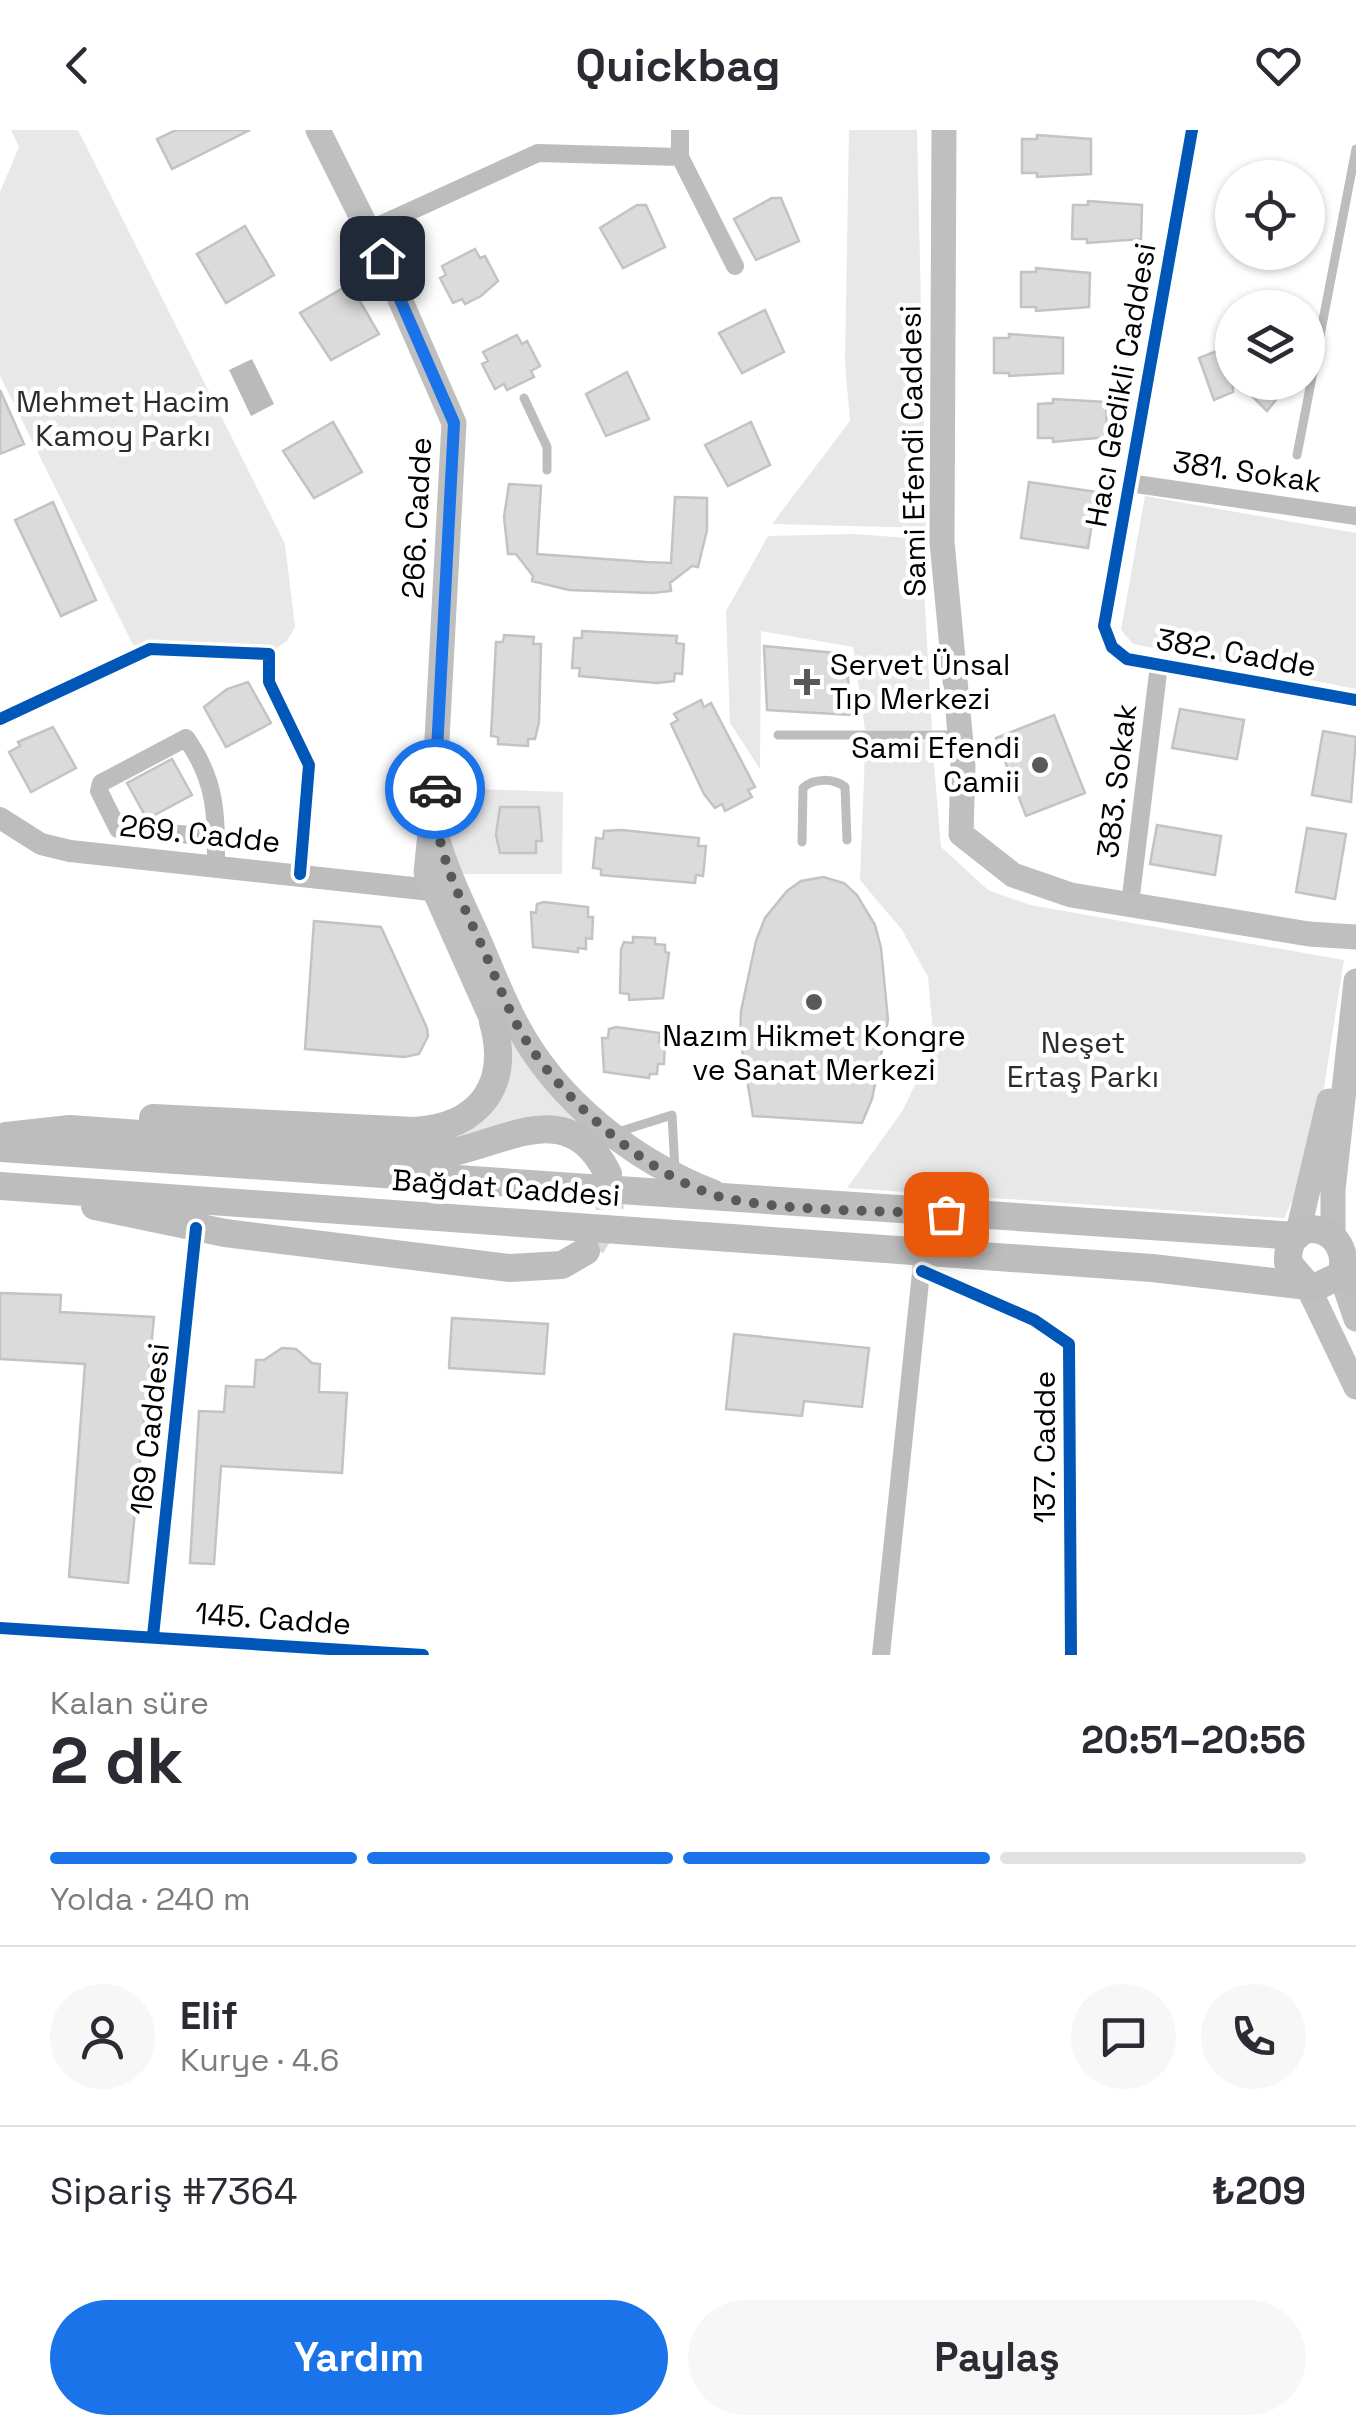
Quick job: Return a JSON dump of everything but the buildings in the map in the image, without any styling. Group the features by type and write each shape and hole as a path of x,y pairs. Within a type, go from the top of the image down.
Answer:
{"main road":[{"name":"266. Cadde","path":"318,130 369,230 454,423 432,818 439,878"},
{"name":"Sami Efendi Caddesi","path":"944,130 942,542 960,735 961,834 1012,875 1071,894 1309,934 1356,937"},
{"path":"0,1137 152,1118 414,1131 451,1126 490,1092 498,1060 493,1022 439,878"},
{"path":"439,878 531,1048 576,1102 612,1134 676,1177 732,1200"},
{"path":"1355,990 1333,1190 1345,1235 1356,1319"},
{"path":"1355,990 1288,1263 1307,1284 1356,1387"},
{"path":"70,1129 431,1155 452,1154 525,1129 543,1128 586,1143 608,1174"},
{"name":"Bağdat Caddesi","path":"0,1148 1296,1236 1314,1227 1345,1235"},
{"path":"0,1187 196,1228 510,1268 562,1266 586,1251"},
{"name":"Bağdat Caddesi","path":"0,1187 922,1261 1325,1286 1348,1278"}],"street":[{"path":"680,130 680,157 734,266"},
{"name":"Hacı Gedikli Caddesi","path":"1112,647 1104,626 1192,130"},
{"path":"369,230 538,152 680,157"},
{"name":"381. Sokak","path":"1129,483 1356,516"},
{"name":"382. Cadde","path":"1112,647 1128,659 1356,700"},
{"path":"0,719 150,649 268,654 269,682 309,765 300,874"},
{"name":"383. Sokak","path":"1130,904 1159,665"},
{"path":"216,837 118,829 98,791 102,783 186,738 215,793 216,837 216,866"},
{"name":"269. Cadde","path":"0,818 31,840 54,848 403,886 439,878"},
{"name":"169 Caddesi","path":"153,1636 196,1228"},
{"path":"881,1655 922,1261"},
{"name":"137. Cadde","path":"922,1261 1034,1320 1070,1344 1070,1655"},
{"name":"145. Cadde","path":"0,1628 422,1655"}],"lane":[{"path":"1297,454 1355,155"},
{"path":"524,398 547,446 548,470"},
{"path":"778,734 960,735"},
{"path":"802,842 804,788 815,781 838,782 844,787 847,840"},
{"path":"612,1134 672,1115 676,1177"}],"green space":[{"name":"Mehmet Hacim Kamoy Parkı","path":"11,130 78,130 285,544 295,627 287,641 269,654 133,645 0,376 0,192 19,147"},
{"path":"849,130 917,130 926,528 772,524 850,421 845,363"},
{"path":"1145,496 1356,533 1356,689 1133,644 1121,630"},
{"path":"854,534 921,539 932,730 865,730 853,647 761,631 760,769 730,723 726,611 768,536"},
{"name":"Neşet Ertaş Parkı","path":"932,739 941,847 988,890 1030,905 1344,960 1313,1157 1284,1218 847,1188 903,1110 934,1044 928,977 902,930 860,880 865,751"},
{"path":"477,789 563,792 562,874 463,874 452,847 451,816 457,798"},
{"path":"505,1028 585,1127 564,1119 533,1116 482,1135 423,1140 462,1128"}],"shaded area":[{"path":"252,359 274,404 251,416 229,370"}],"tunnel":[{"path":"591,1246 610,1215 608,1174"}],"cycle path":[{"path":"1192,130 1104,626 1112,647 1127,659 1356,700"},
{"path":"0,719 150,649 269,654 269,682 309,765 300,874"},
{"path":"153,1636 196,1228"},
{"path":"922,1271 1034,1320 1069,1344 1071,1655"},
{"path":"0,1628 423,1655"}],"way so far":[{"path":"435,789 432,818 441,850 516,1024 552,1076 612,1134 676,1177 732,1200 946,1214"}],"place":[{"name":"Servet Ünsal Tıp Merkezi","path":"807,682"},
{"name":"Sami Efendi Camii","path":"1040,765"},
{"name":"Nazım Hikmet Kongre ve Sanat Merkezi","path":"814,1002"}],"route":[{"path":"382,258 454,423 435,789"}]}
